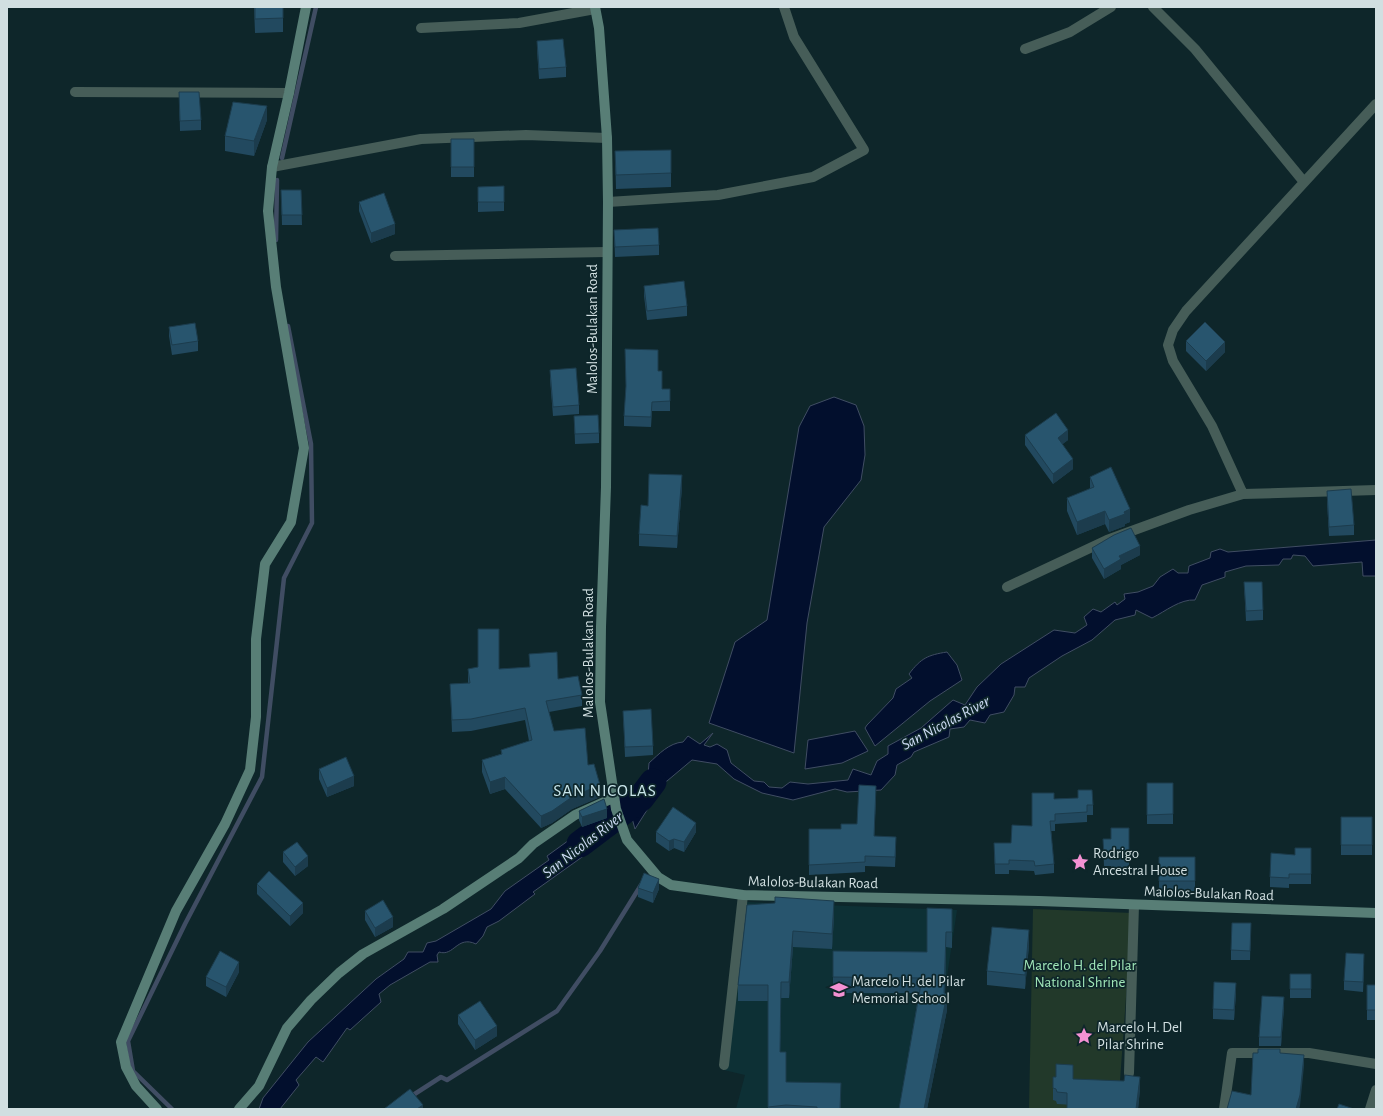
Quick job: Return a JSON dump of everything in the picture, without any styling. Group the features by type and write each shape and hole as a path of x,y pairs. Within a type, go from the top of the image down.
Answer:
{"street":[{"path":"157,1109 136,1086 126,1067 121,1042 176,911 225,824 250,770 256,717 256,639 265,564 291,522 304,448 275,279 268,211 272,167 289,93 306,7"},
{"path":"608,202 718,195 813,177 864,150 794,36 784,7"},
{"path":"1025,49 1070,32 1111,7"},
{"path":"1153,7 1195,49 1304,182"},
{"path":"421,28 519,23 595,8"},
{"name":"Malolos-Bulakan Road","path":"595,8 599,28 607,138 608,202 606,487 601,619 600,702 613,798 616,809 627,840 658,877 671,885 743,895 1031,901 1376,913"},
{"path":"75,92 289,93"},
{"path":"1243,494 1212,426 1173,361 1168,345 1173,330 1186,311 1376,104"},
{"path":"272,167 421,139 526,135 607,138"},
{"path":"395,256 607,252"},
{"path":"1007,587 1107,540 1189,510 1243,494 1376,490"},
{"path":"240,1109 259,1086 287,1028 311,1000 338,973 363,954 449,905 519,858 533,844 575,815 613,798"},
{"path":"724,1065 743,895"},
{"path":"1129,1073 1134,905"},
{"path":"1224,1109 1232,1053 1309,1053 1376,1064"},
{"path":"1370,1109 1376,1090"}],"shaded area":[{"name":"Marcelo H. del Pilar Memorial School","path":"743,902 957,910 927,1109 736,1109 745,1075 724,1070"}],"green space":[{"name":"Marcelo H. del Pilar National Shrine","path":"1033,909 1132,913 1118,1109 1029,1109"}],"water":[{"path":"834,397 856,405 864,426 865,455 861,480 824,527 807,623 794,753 709,723 735,642 767,620 799,427 810,406"},
{"path":"1376,540 1376,576 1363,576 1362,562 1313,566 1305,556 1293,555 1291,559 1283,559 1279,565 1246,566 1225,572 1225,577 1202,585 1195,600 1178,603 1152,618 1136,610 1135,615 1115,620 1092,640 1062,656 1029,678 1025,687 1015,687 1014,695 1004,712 990,715 985,723 970,720 964,727 950,729 949,737 914,752 911,757 897,765 895,775 881,790 847,792 835,789 793,800 762,793 734,779 717,764 692,760 667,781 659,784 654,799 635,829 628,804 633,790 641,787 648,775 649,763 664,750 673,744 683,742 688,736 700,744 713,733 704,745 710,747 717,744 727,750 731,763 754,781 764,782 769,787 782,788 790,782 808,784 848,780 853,769 871,775 877,761 888,754 888,746 921,728 953,700 965,705 977,687 1001,664 1054,630 1075,633 1087,625 1084,617 1093,609 1101,612 1115,602 1117,605 1125,599 1124,594 1138,592 1153,586 1160,577 1173,569 1178,573 1188,573 1189,566 1210,558 1211,552 1220,549 1228,552"},
{"path":"947,652 957,665 962,680 930,701 875,746 865,728 867,725 893,698 896,689 912,678 909,674 917,664 925,658 935,654"},
{"path":"855,731 868,751 842,763 805,769 808,740"},
{"path":"608,819 613,835 533,892 535,894 499,921 487,927 483,936 476,944 464,942 448,952 439,952 437,955 438,962 430,962 390,985 379,994 381,1002 350,1030 347,1028 323,1062 316,1057 296,1080 299,1085 280,1109 259,1109 263,1098 308,1042 376,979 404,959 408,952 423,952 427,943 436,941 491,909 505,891 549,860 547,856 583,830"}],"building":[{"path":"255,7 283,7 283,18 255,19"},
{"path":"563,39 566,67 539,69 537,41"},
{"path":"179,92 199,92 201,120 180,121"},
{"path":"233,102 267,106 254,141 225,136"},
{"path":"451,139 474,139 474,167 451,167"},
{"path":"671,150 671,173 616,175 615,151"},
{"path":"504,186 504,202 478,202 478,187"},
{"path":"281,190 301,190 302,215 282,215"},
{"path":"384,193 395,224 371,233 359,202"},
{"path":"658,228 659,245 615,247 614,230"},
{"path":"684,281 687,306 647,311 644,286"},
{"path":"1205,322 1225,342 1206,361 1186,341"},
{"path":"195,323 198,341 172,345 169,327"},
{"path":"625,349 658,350 658,371 662,371 662,389 670,389 670,401 652,402 651,417 624,416 626,386"},
{"path":"576,368 579,405 553,407 550,370"},
{"path":"1056,413 1068,430 1058,438 1073,459 1053,474 1025,435"},
{"path":"598,415 599,433 575,434 574,416"},
{"path":"1111,467 1130,509 1124,512 1125,514 1109,520 1105,511 1077,522 1067,498 1094,487 1090,477"},
{"path":"649,474 682,475 677,536 639,534 641,505 648,506"},
{"path":"1351,489 1354,525 1329,527 1327,491"},
{"path":"1131,528 1140,546 1119,556 1121,559 1104,569 1092,548 1114,535"},
{"path":"1244,582 1262,582 1263,610 1246,611"},
{"path":"478,629 499,629 499,669 530,667 529,654 557,652 558,679 578,676 582,695 546,701 554,731 585,728 588,765 594,764 600,785 572,797 552,811 541,816 505,777 490,782 482,760 502,754 501,750 532,740 525,708 471,719 452,720 450,684 470,683 468,669 478,667"},
{"path":"651,709 653,746 625,747 623,711"},
{"path":"346,757 354,776 327,788 319,769"},
{"path":"1147,783 1173,783 1173,814 1147,815"},
{"path":"859,785 876,786 874,836 896,837 895,857 865,856 865,862 809,865 809,829 841,829 841,824 857,824"},
{"path":"1078,790 1092,790 1093,805 1087,805 1087,812 1055,814 1055,821 1050,821 1054,864 1035,866 1034,861 1009,860 1009,864 995,864 994,843 1011,843 1012,825 1032,826 1032,793 1054,793 1054,799 1078,798"},
{"path":"604,799 607,809 582,817 579,811"},
{"path":"673,807 696,823 684,842 674,839 669,841 656,832"},
{"path":"1341,817 1372,817 1372,845 1341,845"},
{"path":"1111,828 1129,828 1129,859 1111,859 1111,856 1104,856 1103,839 1111,839"},
{"path":"297,842 308,856 295,867 283,852"},
{"path":"1295,848 1311,848 1311,874 1289,874 1289,878 1270,877 1271,853 1295,855"},
{"path":"1159,857 1195,857 1195,881 1159,881"},
{"path":"269,871 303,903 290,916 257,884"},
{"path":"644,873 659,879 653,893 638,888"},
{"path":"775,897 834,901 832,934 793,931 789,982 781,982 780,1052 786,1052 786,1082 841,1083 840,1109 817,1109 817,1107 786,1105 768,1107 768,985 738,985 747,905 775,903"},
{"path":"383,900 393,917 375,928 365,911"},
{"path":"927,908 952,909 952,932 946,932 944,993 947,994 924,1109 899,1109 922,978 833,977 833,951 927,952"},
{"path":"1232,923 1251,923 1250,951 1231,950"},
{"path":"992,927 1029,930 1025,975 987,971"},
{"path":"220,951 239,962 226,987 206,977"},
{"path":"1346,953 1364,954 1363,982 1344,981"},
{"path":"1290,974 1311,974 1311,989 1290,989"},
{"path":"1214,982 1236,983 1234,1010 1213,1009"},
{"path":"1367,985 1376,985 1376,1010 1367,1010"},
{"path":"1262,996 1284,997 1281,1037 1259,1037"},
{"path":"480,1001 497,1026 475,1040 458,1015"},
{"path":"1258,1049 1280,1049 1280,1053 1304,1055 1300,1095 1296,1109 1227,1109 1232,1091 1251,1095 1253,1053 1258,1053"},
{"path":"1056,1064 1073,1065 1073,1079 1124,1081 1125,1075 1140,1077 1136,1109 1067,1109 1067,1093 1057,1092 1056,1089 1053,1088 1053,1077 1056,1077"},
{"path":"410,1089 423,1105 417,1109 384,1109"},
{"path":"1339,1104 1354,1109 1337,1109"}],"waterway":[{"path":"282,158 316,7"},
{"path":"276,240 277,180"},
{"path":"172,1109 133,1071 128,1041 185,924 262,777 284,578 312,523 311,444 288,326"},
{"name":"San Nicolas River","path":"580,844 641,798 653,782"},
{"path":"410,1097 441,1077 447,1080 557,1011 600,951 641,885"}],"place":[{"name":"Rodrigo Ancestral House","path":"1080,862"},
{"name":"Marcelo H. del Pilar Memorial School","path":"839,990"},
{"name":"Marcelo H. Del Pilar Shrine","path":"1084,1036"}],"district":[{"name":"SAN NICOLAS","path":"605,790"}]}
